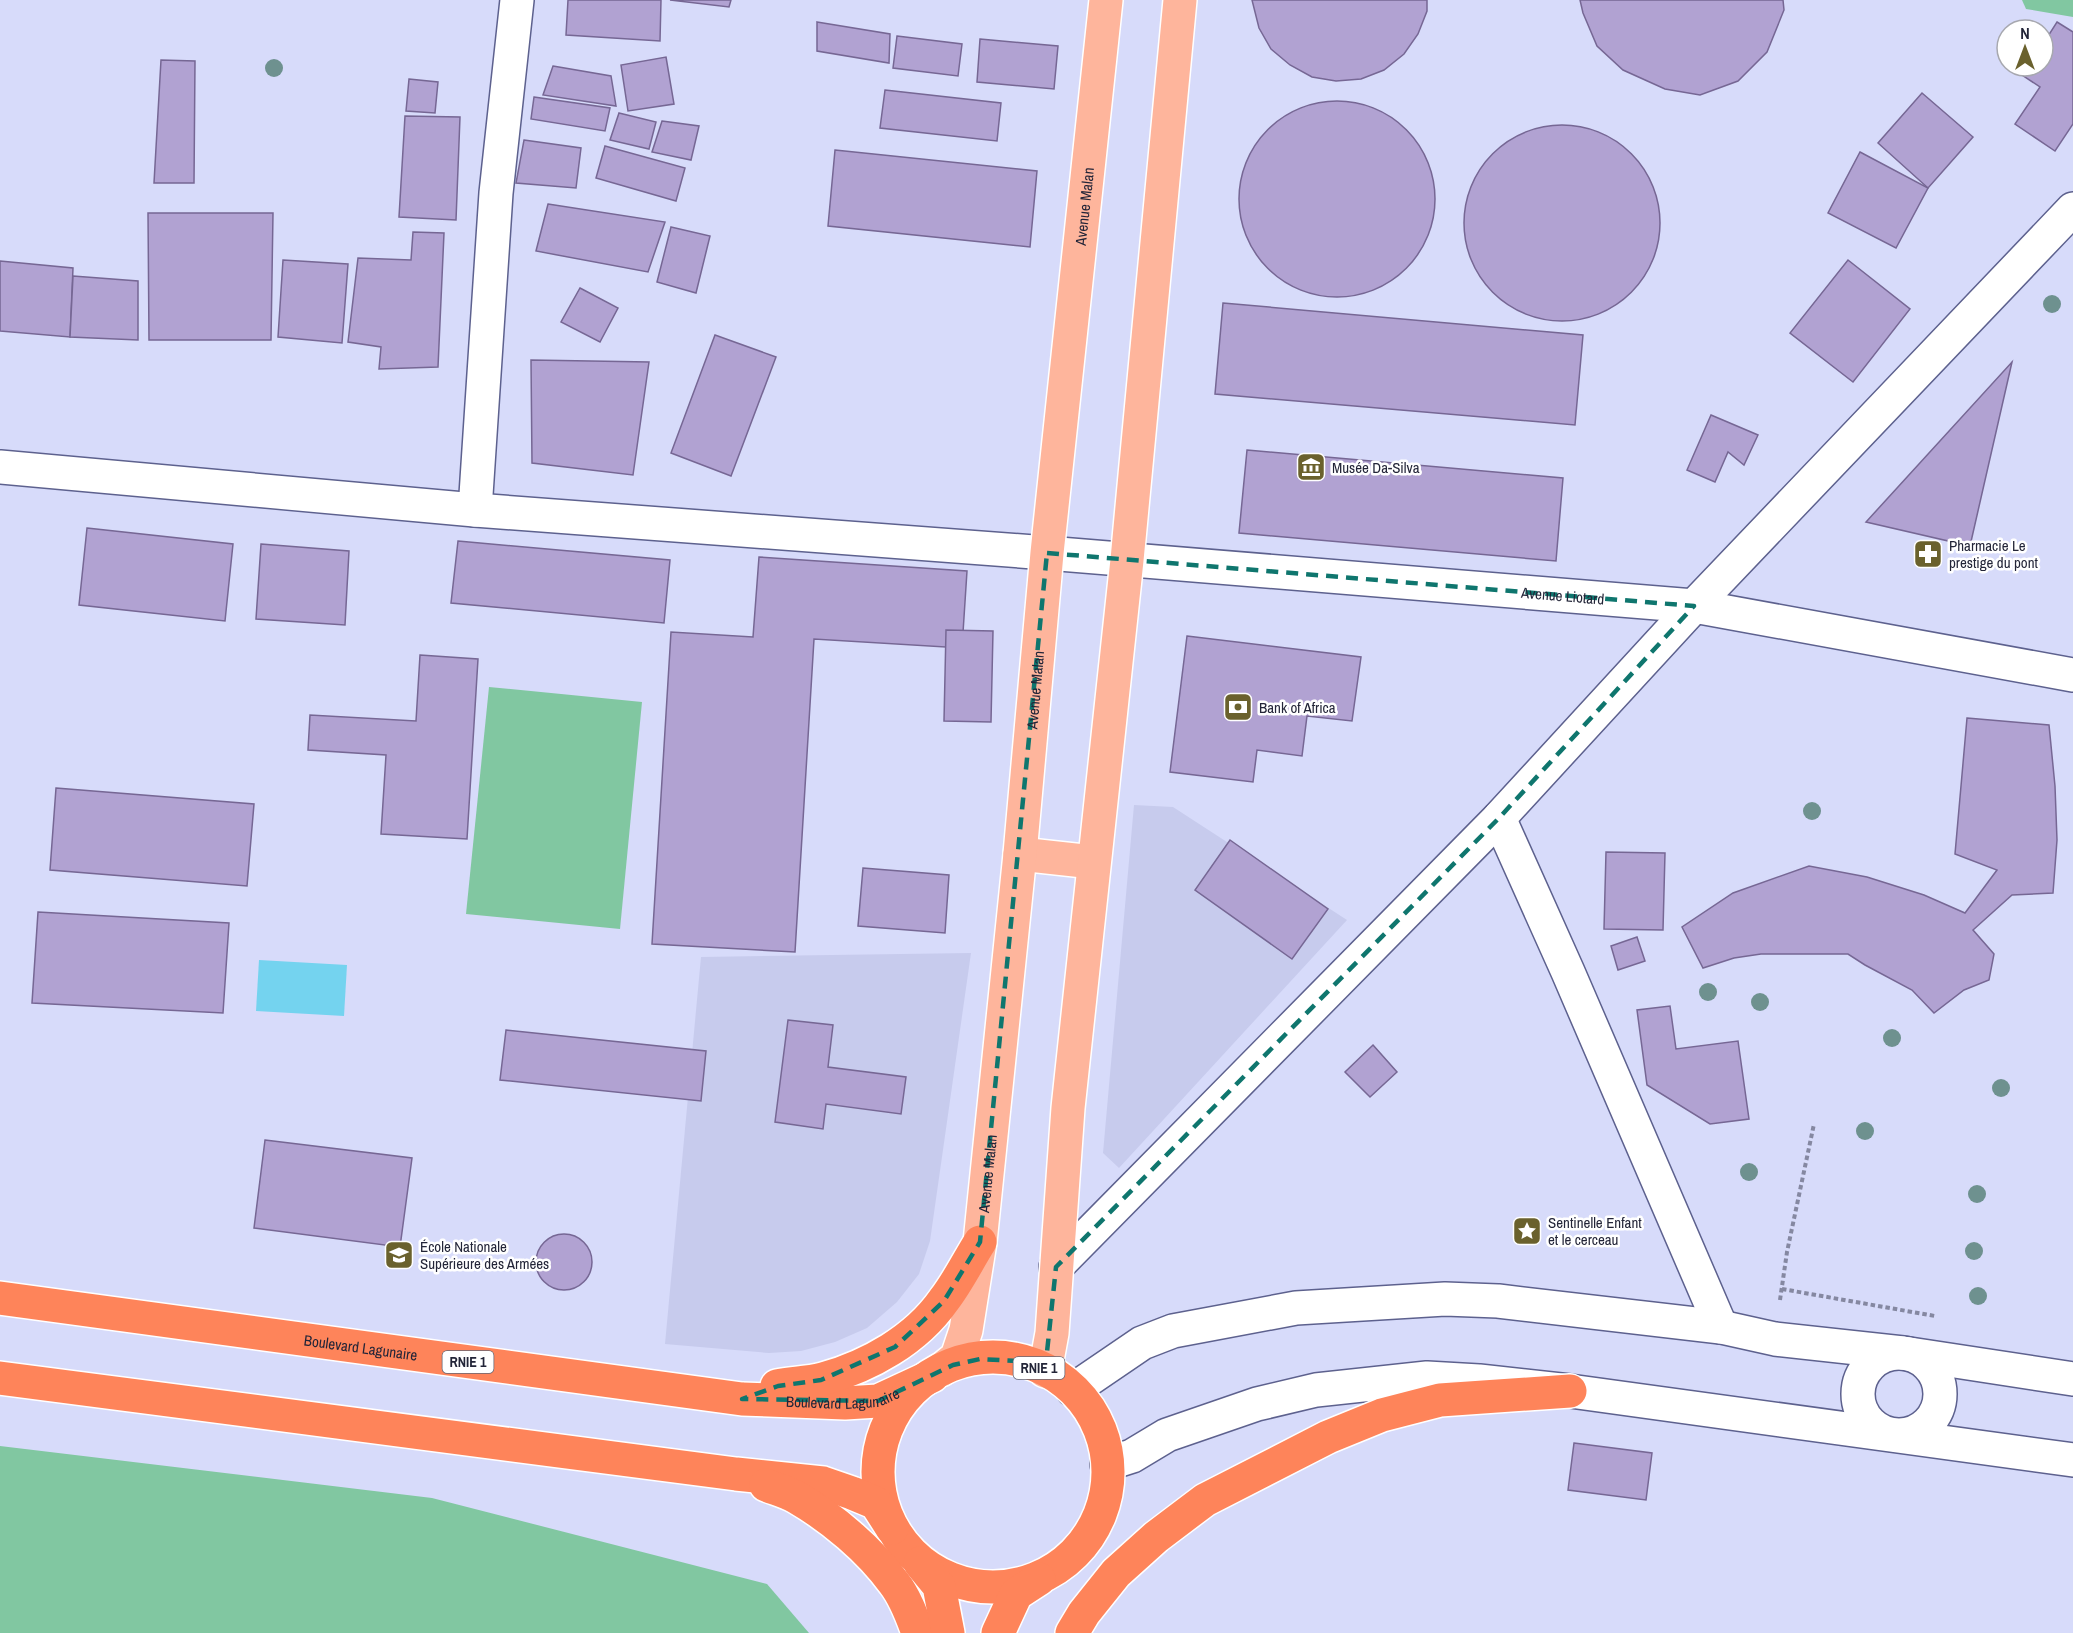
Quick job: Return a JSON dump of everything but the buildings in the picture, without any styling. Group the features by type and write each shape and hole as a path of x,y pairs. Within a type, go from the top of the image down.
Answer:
{"highway":[{"path":"742,1399 778,1386 821,1380 855,1367 895,1347 925,1323 944,1301 980,1242"},
{"name":"Boulevard Lagunaire","path":"0,1298 742,1399 845,1403 878,1401 937,1373"},
{"name":"RNIE 1","path":"892,1528 880,1498 878,1466 880,1450 889,1424 900,1405 914,1389 937,1373 966,1361 993,1358 1019,1361 1045,1371 1073,1390 1097,1423 1104,1443 1107,1464 1106,1494 1095,1525 1073,1555 1016,1594 998,1633"},
{"name":"RNIE 1","path":"0,1378 736,1474 824,1483 876,1503 906,1548 939,1586 948,1633"},
{"path":"1072,1633 1084,1613 1116,1573 1156,1536 1205,1500 1328,1437 1382,1415 1440,1400 1570,1391"},
{"path":"736,1474 795,1496 832,1522 868,1553 895,1584 918,1633"},
{"name":"RNIE 1","path":"915,1557 946,1577 982,1586 1018,1584 1053,1570"}],"main road":[{"name":"Avenue Malan","path":"937,1373 957,1358 966,1330 980,1242 1020,854 1047,553 1106,0"},
{"path":"1045,1371 1052,1332 1068,1108 1127,560 1180,0"},
{"path":"1020,854 1094,862"}],"street":[{"path":"475,510 496,193 517,0"},
{"path":"1056,1267 1499,818 1695,606 2073,209"},
{"name":"Avenue Liotard","path":"0,467 475,510 1047,553 1695,606 2073,680"},
{"path":"1499,818 1721,1327"},
{"path":"1073,1390 1142,1343 1173,1331 1296,1308 1445,1299 1498,1301 1721,1327 1775,1340 1903,1353 2073,1379"},
{"path":"1903,1353 1919,1358 1932,1369 1939,1384 1940,1400 1934,1416 1923,1428 1908,1434 1892,1434 1876,1429 1865,1418 1858,1404 1858,1388 1862,1373 1874,1361 1887,1354 1903,1353"},
{"path":"1107,1464 1132,1456 1167,1434 1257,1404 1316,1390 1427,1378 1570,1391 2073,1460"}],"path":[{"path":"1775,1340 1788,1252 1814,1124"},
{"path":"1782,1290 1943,1317"}],"highlighted area":[{"path":"1047,553 1694,606 1499,818 1056,1267 1045,1371 1019,1361 980,1359 953,1365 878,1401 742,1399 778,1386 821,1380 895,1347 944,1301 980,1242"}],"shaded area":[{"path":"1134,805 1173,807 1347,920 1119,1168 1103,1153"},
{"path":"971,953 930,1241 919,1274 897,1302 867,1328 835,1342 801,1351 769,1353 665,1344 701,957"}],"green space":[{"path":"2022,0 2073,0 2073,17 2026,9"},
{"path":"489,687 642,702 620,929 466,914"},
{"path":"0,1446 432,1498 767,1584 809,1633 0,1633"}],"water":[{"path":"259,960 347,965 344,1016 256,1011"}],"place":[{"name":"Musée Da-Silva","path":"1311,467"},
{"name":"Pharmacie Le prestige du pont","path":"1928,554"},
{"name":"Bank of Africa","path":"1238,707"},
{"name":"Sentinelle Enfant et le cerceau","path":"1527,1231"},
{"name":"École Nationale Supérieure des Armées","path":"399,1255"}]}
